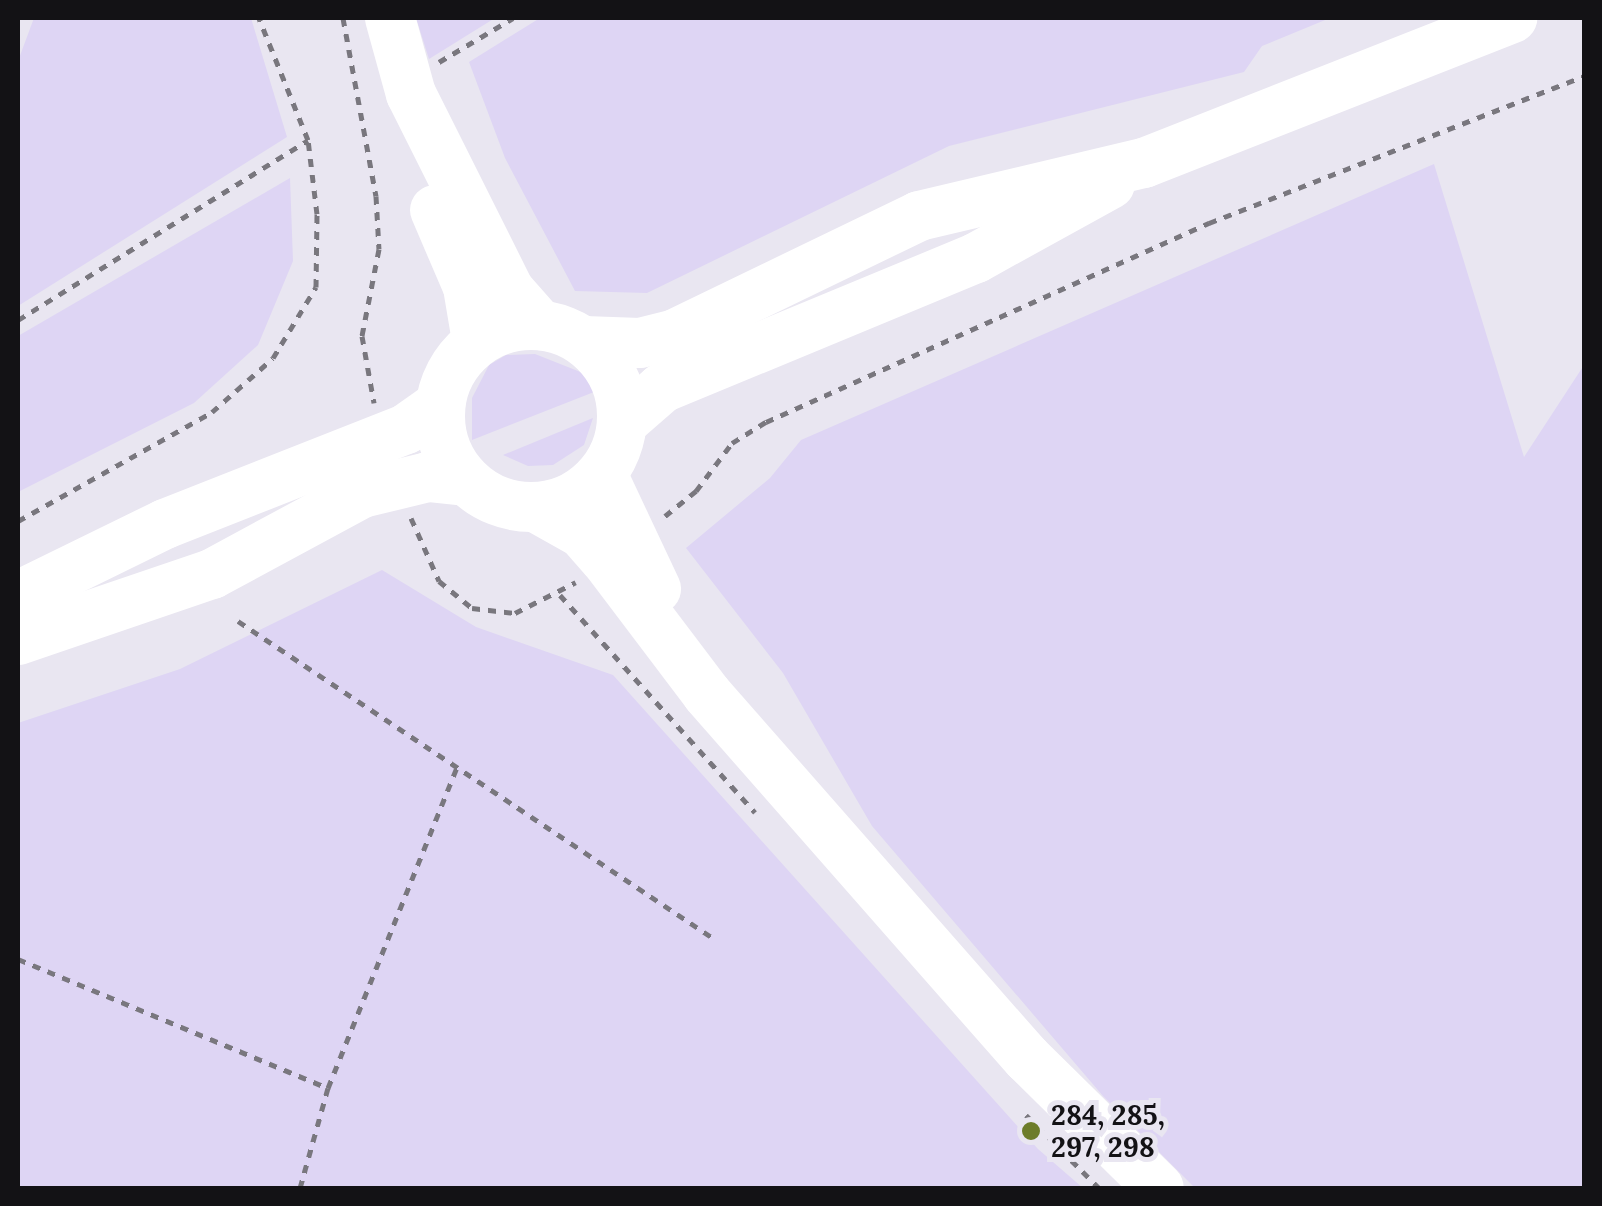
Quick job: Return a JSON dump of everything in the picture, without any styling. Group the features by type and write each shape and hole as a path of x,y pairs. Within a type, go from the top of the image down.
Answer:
{"main road":[{"path":"390,18 409,88 416,165 463,273 477,342"},
{"path":"1144,163 919,216 673,335 640,344 516,325 477,342 446,380 440,405 445,447 466,481 511,506 537,508 580,494 602,474 622,423 662,388 976,258 1144,163 1512,18"},
{"path":"409,88 509,290 615,380 622,423"},
{"path":"18,596 165,524 384,437 440,405"},
{"path":"602,474 617,549"},
{"path":"18,640 199,579 328,508 400,483 466,481"},
{"path":"537,508 617,549 658,592 762,718 809,809 1028,1058 1159,1188"}],"path":[{"path":"18,521 212,412 273,358 316,288 317,214 308,140 258,18"},
{"path":"343,18 376,196 379,249 362,356 384,437"},
{"path":"409,88 513,18"},
{"path":"400,483 439,580 472,608 515,613 540,604 696,492 732,443 766,422 1190,230 1584,76"},
{"path":"18,320 308,140"},
{"path":"238,621 713,938"},
{"path":"300,1188 328,1088 456,769"},
{"path":"18,959 328,1088"}],"shaded area":[{"path":"34,18 251,18 287,137 18,306 18,61"},
{"path":"416,18 495,18 429,59"},
{"path":"540,18 1330,18 1262,46 1244,72 949,146 647,293 575,291 505,158 469,62"},
{"path":"1434,164 1524,457 1584,365 1584,1188 1195,1188 1103,1096 872,826 783,673 686,548 770,478 801,440"},
{"path":"290,178 293,261 258,345 194,403 18,492 18,336"},
{"path":"535,354 588,375 594,392 472,440 472,398 489,365 506,355"},
{"path":"593,418 584,445 553,465 528,466 503,455"},
{"path":"382,570 476,627 613,675 1038,1149 1083,1188 18,1188 18,723 180,669"}],"place":[{"name":"284, 285, 297, 298","path":"1031,1131"}]}
